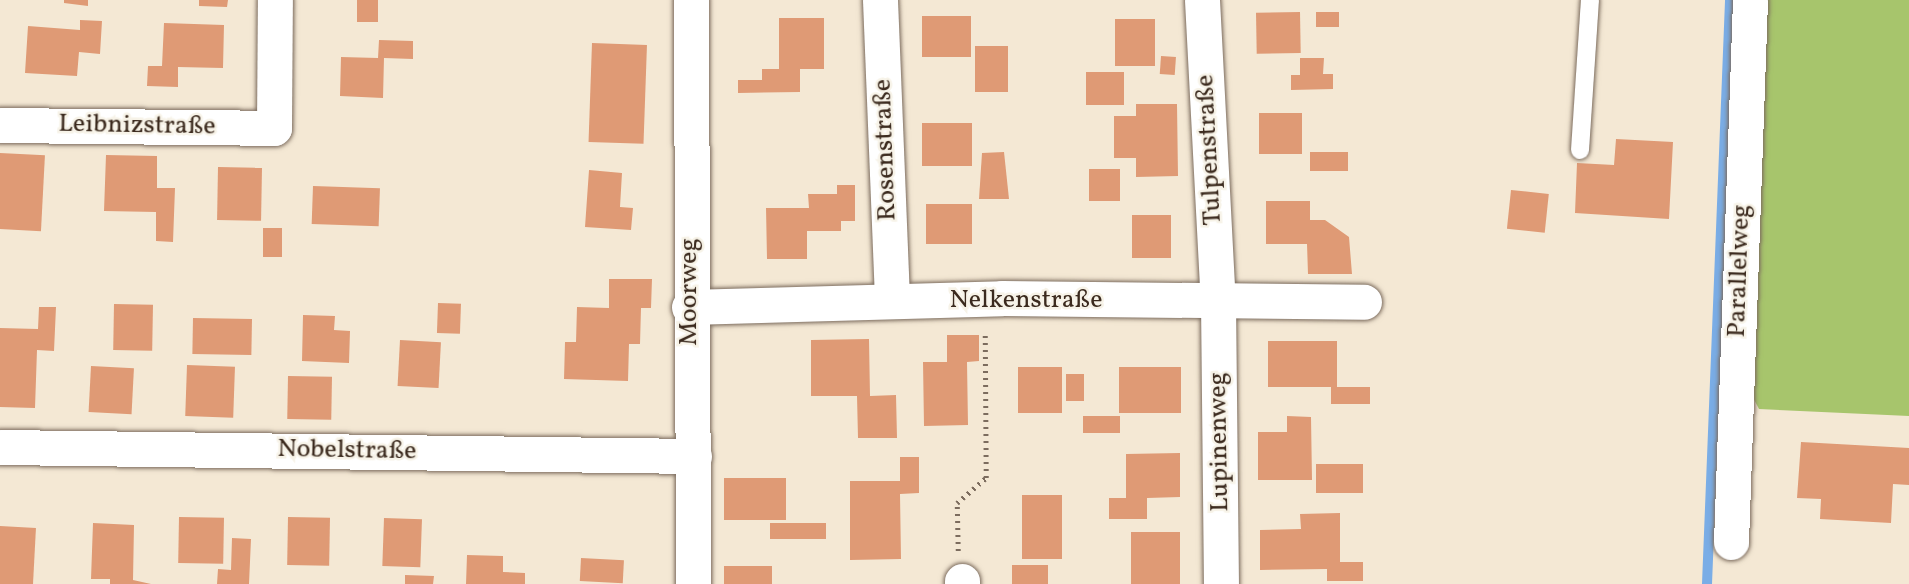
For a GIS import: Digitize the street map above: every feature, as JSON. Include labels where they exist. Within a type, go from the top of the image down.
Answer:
[{"type":"street","name":"Leibnizstraße","points":[[0,125],[274,128],[275,0]]},
{"type":"street","name":"Moorweg","points":[[691,0],[689,307],[694,456],[693,584]]},
{"type":"street","name":"Rosenstraße","points":[[880,0],[892,301]]},
{"type":"street","name":"Tulpenstraße","points":[[1202,0],[1218,301]]},
{"type":"street","name":"Parallelweg","points":[[1731,542],[1750,0]]},
{"type":"street","name":"Nelkenstraße","points":[[689,307],[892,301],[1364,302]]},
{"type":"street","name":"Lupinenweg","points":[[1218,301],[1221,584]]},
{"type":"street","name":"Nobelstraße","points":[[0,447],[694,456]]},
{"type":"lane","points":[[1580,150],[1590,0]]},
{"type":"path","points":[[962,583],[957,503],[986,478],[985,302]]},
{"type":"green space","points":[[1758,0],[1909,0],[1909,416],[1759,409],[1750,392]]},
{"type":"building","points":[[64,0],[88,0],[88,6],[64,3]]},
{"type":"building","points":[[199,0],[228,0],[227,7],[199,6]]},
{"type":"building","points":[[357,0],[378,0],[378,22],[357,22]]},
{"type":"building","points":[[1300,12],[1301,53],[1257,54],[1256,13]]},
{"type":"building","points":[[1316,12],[1339,12],[1339,27],[1316,27]]},
{"type":"building","points":[[922,16],[971,16],[971,57],[922,57]]},
{"type":"building","points":[[779,18],[824,18],[824,69],[800,69],[800,92],[738,93],[738,80],[762,80],[762,69],[779,69]]},
{"type":"building","points":[[1115,19],[1155,19],[1155,66],[1115,66]]},
{"type":"building","points":[[80,20],[102,21],[100,54],[79,52],[77,76],[25,73],[28,26],[80,30]]},
{"type":"building","points":[[164,23],[224,25],[223,68],[178,67],[178,87],[147,86],[148,66],[162,66]]},
{"type":"building","points":[[379,40],[413,41],[413,59],[384,58],[383,98],[340,96],[341,57],[378,58]]},
{"type":"building","points":[[592,43],[647,45],[644,144],[589,142]]},
{"type":"building","points":[[975,46],[1008,46],[1008,92],[975,92]]},
{"type":"building","points":[[1161,56],[1176,57],[1175,75],[1160,74]]},
{"type":"building","points":[[1300,58],[1324,58],[1323,74],[1333,74],[1333,89],[1291,90],[1291,75],[1300,75]]},
{"type":"building","points":[[1086,72],[1124,72],[1124,105],[1086,105]]},
{"type":"building","points":[[1136,104],[1177,104],[1178,176],[1136,177],[1136,158],[1114,158],[1114,116],[1136,116]]},
{"type":"building","points":[[1259,113],[1302,113],[1302,154],[1259,154]]},
{"type":"building","points":[[922,123],[972,123],[972,166],[922,166]]},
{"type":"building","points":[[1616,139],[1673,142],[1669,219],[1575,213],[1577,163],[1614,165]]},
{"type":"building","points":[[1004,152],[1009,199],[979,199],[982,153]]},
{"type":"building","points":[[1310,152],[1348,152],[1348,171],[1310,171]]},
{"type":"building","points":[[0,153],[45,155],[41,231],[0,229]]},
{"type":"building","points":[[106,155],[157,156],[157,188],[175,188],[173,242],[156,241],[156,212],[104,211]]},
{"type":"building","points":[[218,167],[262,168],[261,221],[217,220]]},
{"type":"building","points":[[1089,169],[1120,169],[1120,201],[1089,201]]},
{"type":"building","points":[[589,170],[622,173],[620,207],[633,208],[631,230],[585,227]]},
{"type":"building","points":[[837,185],[855,185],[855,221],[841,221],[841,231],[807,231],[807,259],[767,259],[766,208],[809,208],[808,194],[837,194]]},
{"type":"building","points":[[313,186],[380,188],[379,226],[312,224]]},
{"type":"building","points":[[1511,190],[1549,194],[1545,233],[1507,229]]},
{"type":"building","points":[[1266,201],[1310,201],[1310,220],[1325,220],[1349,237],[1352,274],[1308,274],[1307,244],[1266,244]]},
{"type":"building","points":[[926,204],[972,204],[972,244],[926,244]]},
{"type":"building","points":[[1132,215],[1171,215],[1171,258],[1132,258]]},
{"type":"building","points":[[263,228],[282,228],[282,257],[263,257]]},
{"type":"building","points":[[609,279],[652,279],[651,308],[641,308],[640,344],[629,344],[628,381],[564,379],[565,342],[576,342],[577,307],[609,308]]},
{"type":"building","points":[[438,303],[461,304],[460,334],[437,333]]},
{"type":"building","points":[[114,304],[153,305],[152,351],[113,350]]},
{"type":"building","points":[[39,307],[56,307],[54,351],[37,350],[35,408],[0,407],[0,328],[38,329]]},
{"type":"building","points":[[303,315],[335,316],[334,330],[350,331],[349,363],[302,361]]},
{"type":"building","points":[[193,318],[252,319],[251,355],[192,354]]},
{"type":"building","points":[[947,335],[979,335],[979,361],[967,362],[968,425],[924,426],[923,362],[947,362]]},
{"type":"building","points":[[869,339],[870,396],[896,395],[897,438],[858,438],[857,396],[811,396],[811,340]]},
{"type":"building","points":[[400,340],[441,342],[439,388],[398,386]]},
{"type":"building","points":[[1268,341],[1337,341],[1337,387],[1268,387]]},
{"type":"building","points":[[187,365],[235,367],[233,418],[185,416]]},
{"type":"building","points":[[91,366],[134,368],[132,414],[89,412]]},
{"type":"building","points":[[1018,367],[1062,367],[1062,413],[1018,413]]},
{"type":"building","points":[[1119,367],[1181,367],[1181,413],[1119,413]]},
{"type":"building","points":[[1066,374],[1084,374],[1084,401],[1066,401]]},
{"type":"building","points":[[288,376],[332,377],[331,420],[287,419]]},
{"type":"building","points":[[1331,387],[1370,387],[1370,404],[1331,404]]},
{"type":"building","points":[[1083,416],[1120,416],[1120,433],[1083,433]]},
{"type":"building","points":[[1287,416],[1311,417],[1312,480],[1258,480],[1258,432],[1287,432]]},
{"type":"building","points":[[1801,442],[1909,448],[1909,485],[1893,484],[1891,523],[1820,519],[1821,499],[1797,498]]},
{"type":"building","points":[[1180,453],[1180,497],[1147,498],[1147,519],[1109,519],[1109,498],[1126,498],[1126,454]]},
{"type":"building","points":[[900,457],[919,457],[919,493],[900,494],[901,559],[850,560],[850,481],[900,481]]},
{"type":"building","points":[[1316,464],[1363,464],[1363,493],[1316,493]]},
{"type":"building","points":[[724,478],[786,478],[786,520],[724,520]]},
{"type":"building","points":[[1022,495],[1062,495],[1062,559],[1022,559]]},
{"type":"building","points":[[1340,513],[1340,562],[1363,562],[1363,581],[1327,581],[1327,569],[1260,570],[1260,530],[1301,529],[1300,514]]},
{"type":"building","points":[[179,517],[224,518],[223,564],[178,563]]},
{"type":"building","points":[[288,517],[330,518],[329,566],[287,565]]},
{"type":"building","points":[[384,518],[422,519],[420,567],[382,566]]},
{"type":"building","points":[[93,523],[134,525],[133,580],[151,584],[110,584],[110,579],[91,579]]},
{"type":"building","points":[[770,523],[826,523],[826,539],[770,539]]},
{"type":"building","points":[[0,526],[36,528],[33,584],[0,584]]},
{"type":"building","points":[[1131,532],[1180,532],[1180,584],[1131,584]]},
{"type":"building","points":[[232,538],[251,539],[249,584],[217,584],[218,569],[231,570]]},
{"type":"building","points":[[467,555],[503,556],[503,572],[525,573],[525,584],[466,584]]},
{"type":"building","points":[[581,558],[624,560],[623,583],[580,581]]},
{"type":"building","points":[[1012,565],[1048,565],[1048,584],[1012,584]]},
{"type":"building","points":[[724,566],[772,566],[772,584],[724,584]]},
{"type":"building","points":[[405,575],[434,576],[433,584],[405,584]]},
{"type":"waterway","points":[[1707,584],[1730,0]]}]
